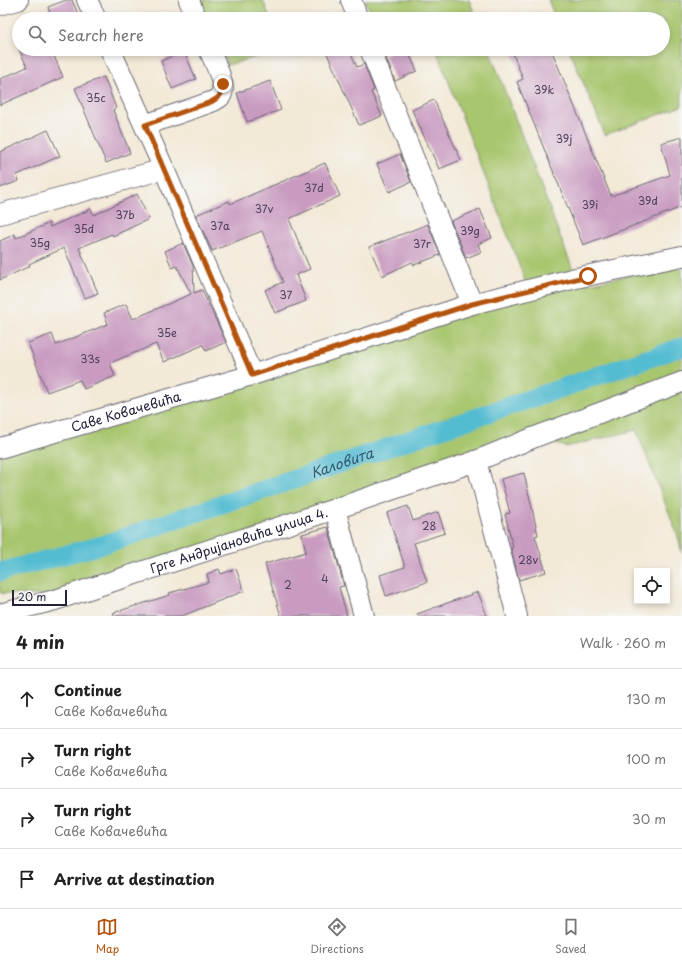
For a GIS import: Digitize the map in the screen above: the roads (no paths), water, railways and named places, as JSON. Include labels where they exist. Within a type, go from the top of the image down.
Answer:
[{"type":"street","points":[[0,6],[18,0]]},
{"type":"street","points":[[87,0],[93,12]]},
{"type":"street","points":[[189,0],[193,12]]},
{"type":"street","points":[[351,0],[355,12]]},
{"type":"street","points":[[113,56],[145,125],[252,375]]},
{"type":"street","points":[[145,125],[211,102],[219,97],[222,93],[223,84],[212,56]]},
{"type":"street","points":[[373,56],[472,304]]},
{"type":"street","points":[[0,214],[164,169]]},
{"type":"street","name":"Саве Ковачевића","points":[[0,448],[252,375],[472,304],[576,278],[682,256]]},
{"type":"street","name":"Грге Андријановића улица 4.","points":[[0,614],[55,600],[335,509],[476,461],[535,437],[682,382]]},
{"type":"street","points":[[476,461],[516,616]]},
{"type":"street","points":[[335,509],[364,616]]},
{"type":"waterway","name":"Каловита","points":[[0,572],[102,545],[682,347]]}]
